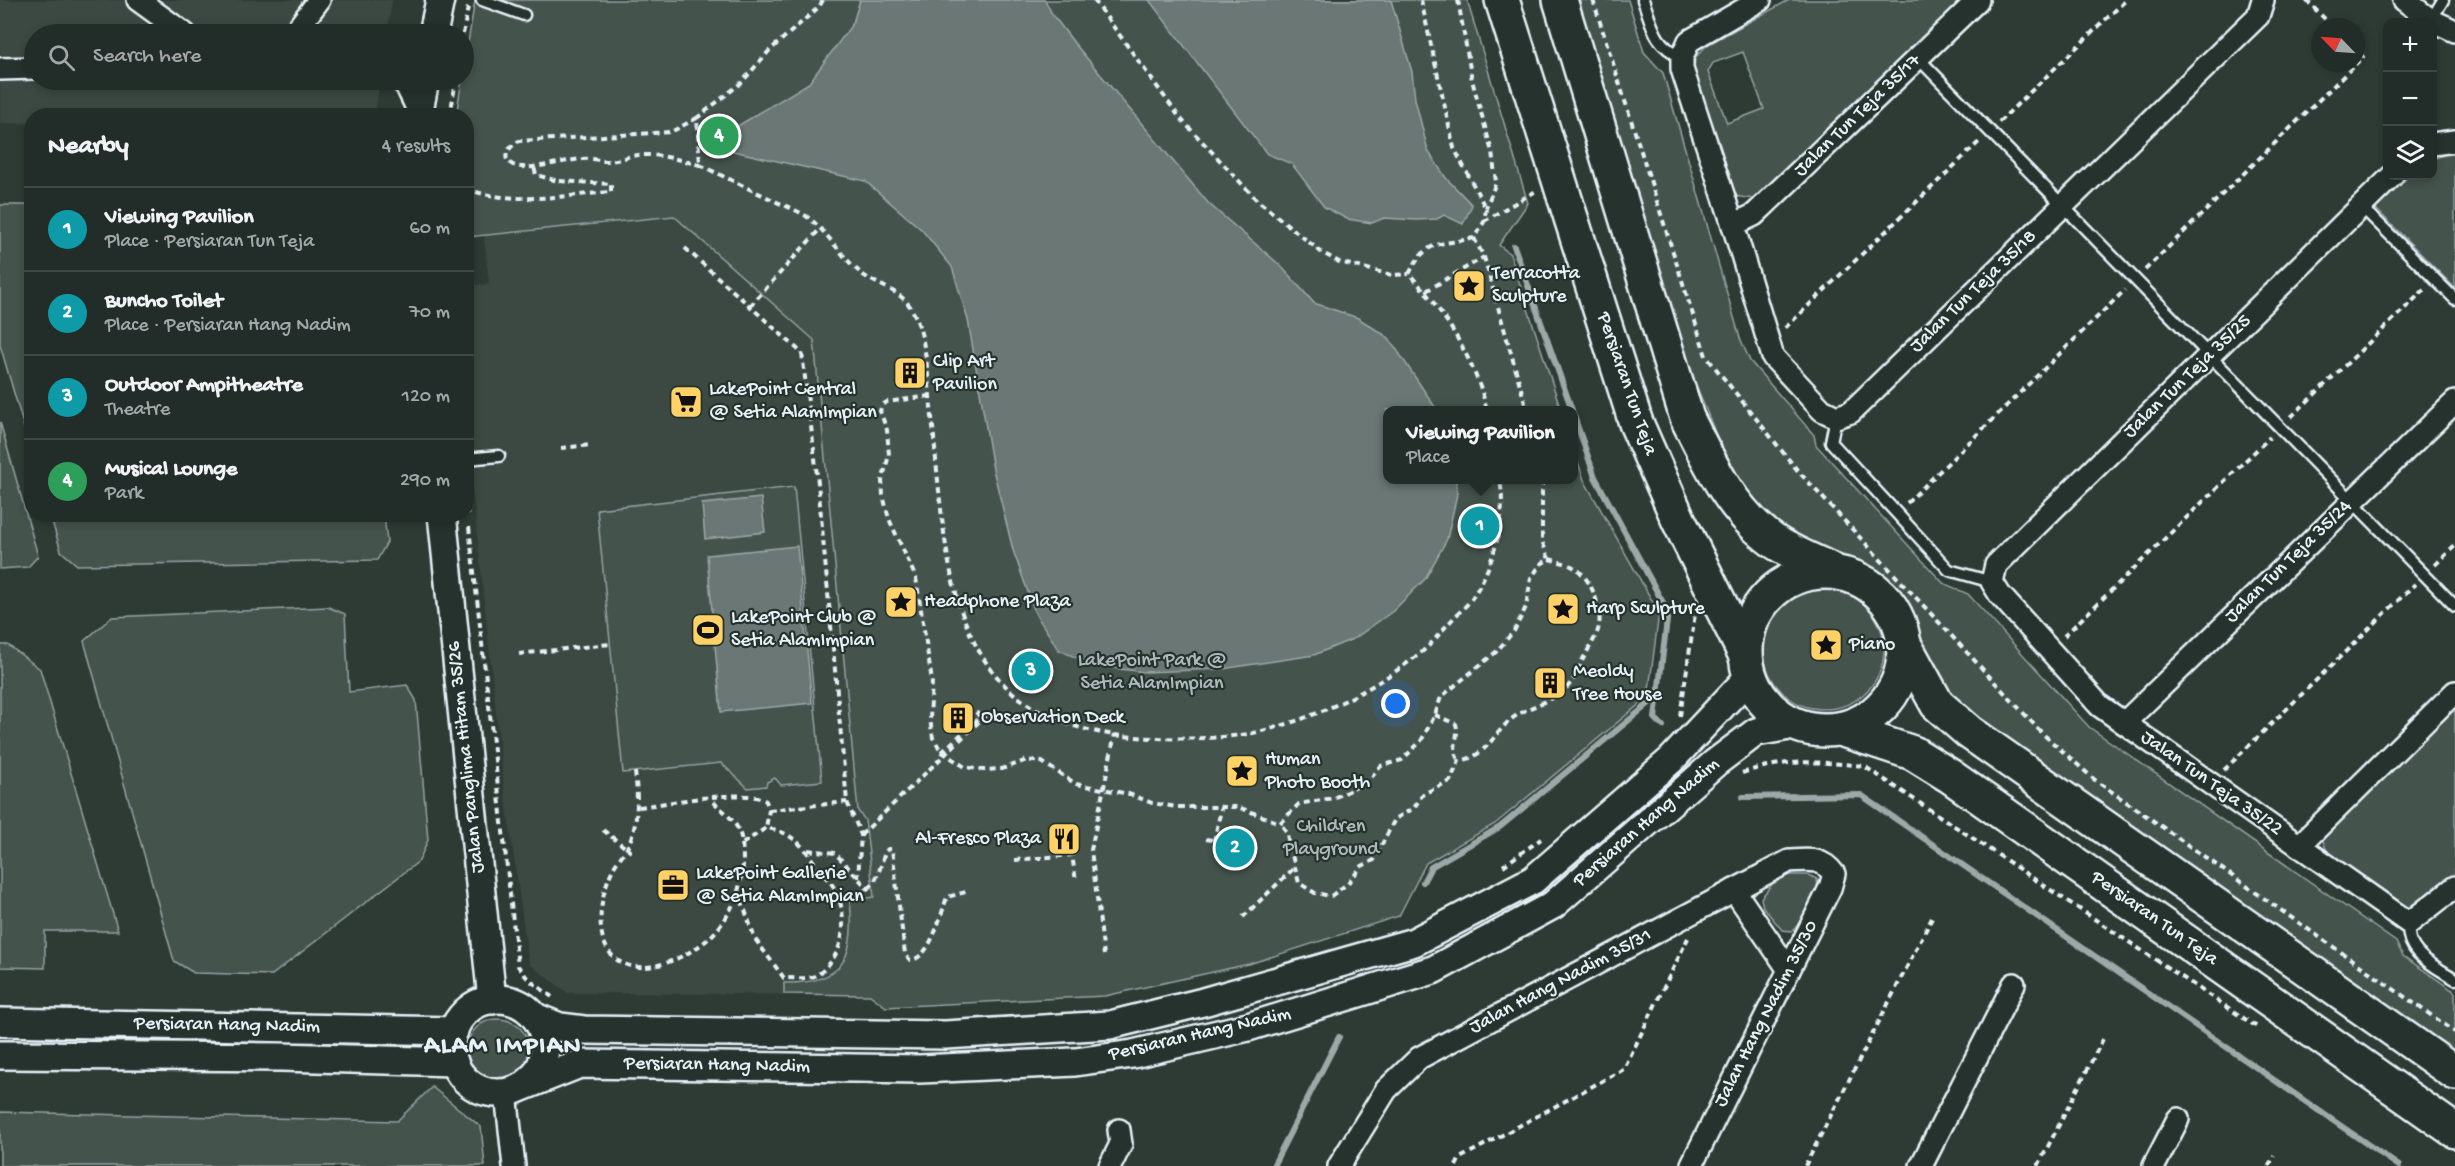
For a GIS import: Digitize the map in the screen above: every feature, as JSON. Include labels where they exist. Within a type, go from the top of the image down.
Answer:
[{"type":"main road","name":"Persiaran Tun Teja","points":[[1502,0],[1636,423],[1747,665]]},
{"type":"main road","points":[[1560,0],[1687,418],[1711,466],[1735,505],[1768,537],[1833,571],[1859,578],[1882,594],[1897,617],[1904,644],[1936,704],[1969,732],[2455,1073]]},
{"type":"main road","points":[[1833,571],[1810,572],[1789,579],[1770,593],[1756,611],[1747,632],[1747,665],[1767,706],[1795,725],[1817,730],[1840,729],[1862,721],[1881,708],[1895,689],[1903,667],[1904,644]]},
{"type":"main road","name":"Persiaran Tun Teja","points":[[1840,729],[1913,753],[1950,776],[2455,1131]]},
{"type":"street","points":[[138,0],[171,24]]},
{"type":"street","points":[[301,24],[319,0]]},
{"type":"street","points":[[1760,0],[1689,41],[1682,57],[1682,69],[1773,357],[1822,410],[1836,417]]},
{"type":"street","name":"Jalan Tun Teja 35/17","points":[[1733,225],[1754,215],[1977,0]]},
{"type":"street","name":"Jalan Tun Teja 35/18","points":[[1836,417],[1851,412],[2258,16],[2263,0]]},
{"type":"street","points":[[2404,0],[2428,18]]},
{"type":"street","points":[[2437,23],[2455,31]]},
{"type":"street","points":[[0,69],[24,68]]},
{"type":"street","points":[[408,90],[416,108]]},
{"type":"street","points":[[420,108],[423,90]]},
{"type":"street","name":"Jalan Tun Teja 35/25","points":[[1992,582],[1996,565],[2388,180]]},
{"type":"street","name":"Jalan Tun Teja 35/24","points":[[2124,723],[2455,402]]},
{"type":"street","name":"Jalan Panglima Hitam 35/26","points":[[443,522],[492,1000]]},
{"type":"street","name":"Jalan Tun Teja 35/22","points":[[1992,582],[2000,595],[2100,706],[2409,923]]},
{"type":"street","name":"Persiaran Hang Nadim","points":[[535,1017],[560,1027],[584,1030],[945,1035],[1110,1025],[1203,1002],[1414,942],[1533,880],[1671,760],[1747,665]]},
{"type":"street","points":[[2299,846],[2455,692]]},
{"type":"street","name":"Persiaran Hang Nadim","points":[[514,1090],[580,1064],[920,1069],[1075,1062],[1133,1054],[1259,1024],[1433,970],[1553,904],[1715,764],[1756,732],[1795,725]]},
{"type":"street","name":"Jalan Hang Nadim 35/31","points":[[1339,1166],[1386,1090],[1419,1058],[1789,861],[1817,860],[1827,864]]},
{"type":"street","name":"Jalan Hang Nadim 35/30","points":[[1691,1165],[1830,888],[1834,874],[1827,864]]},
{"type":"street","points":[[2409,923],[2455,887]]},
{"type":"street","points":[[1734,890],[1789,970]]},
{"type":"street","points":[[1921,1166],[2014,984]]},
{"type":"street","points":[[492,1000],[515,1003],[535,1017],[544,1037],[543,1060],[538,1071],[514,1090],[493,1093],[469,1083],[454,1062],[451,1046],[454,1031],[469,1010],[492,1000]]},
{"type":"street","name":"Persiaran Hang Nadim","points":[[0,1022],[454,1031]]},
{"type":"street","name":"Persiaran Hang Nadim","points":[[0,1056],[281,1057],[454,1062]]},
{"type":"street","points":[[514,1090],[514,1166]]},
{"type":"street","points":[[2154,1166],[2178,1119]]},
{"type":"street","points":[[1110,1166],[1121,1144],[1119,1130]]},
{"type":"lane","points":[[482,0],[524,15]]},
{"type":"lane","points":[[1643,0],[1658,41],[1667,50],[1682,57]]},
{"type":"lane","points":[[2432,18],[2443,0]]},
{"type":"lane","points":[[1918,58],[2455,606]]},
{"type":"lane","points":[[2361,206],[2455,299]]},
{"type":"lane","points":[[1836,417],[1831,442],[1949,570],[1992,582]]},
{"type":"lane","points":[[474,458],[499,456]]},
{"type":"lane","points":[[2409,923],[2409,942],[2418,954],[2455,979]]},
{"type":"path","points":[[465,24],[469,0]]},
{"type":"path","points":[[823,0],[819,7],[769,51],[741,83],[697,118],[671,132],[528,140],[510,146],[507,153],[508,160],[513,165],[534,167],[564,160],[592,159],[604,162],[641,155],[661,156],[700,165],[805,216],[864,276],[890,289],[908,303],[919,323],[930,396],[945,540],[963,618],[975,648],[998,679],[1021,702],[1057,720],[1089,730],[1136,738],[1172,738],[1253,733],[1347,699],[1386,677],[1426,649],[1472,599],[1486,572],[1498,533],[1503,497],[1501,484]]},
{"type":"path","points":[[1094,0],[1180,118],[1257,200],[1322,252],[1339,262],[1392,275],[1409,274],[1426,291],[1467,357],[1485,406]]},
{"type":"path","points":[[1421,0],[1454,148],[1486,208]]},
{"type":"path","points":[[1458,0],[1472,80],[1492,152],[1496,182],[1486,208],[1484,222],[1474,238]]},
{"type":"path","points":[[1769,344],[2126,0]]},
{"type":"path","points":[[2306,0],[2324,18]]},
{"type":"path","points":[[451,108],[454,90]]},
{"type":"path","points":[[697,118],[700,165]]},
{"type":"path","points":[[474,192],[488,196],[521,199],[611,192],[611,184],[547,179],[536,175],[534,167]]},
{"type":"path","points":[[1533,180],[1540,202]]},
{"type":"path","points":[[1484,222],[1536,191]]},
{"type":"path","points":[[750,306],[820,229]]},
{"type":"path","points":[[1409,274],[1419,255],[1441,242],[1474,238]]},
{"type":"path","points":[[1474,238],[1484,257],[1526,406]]},
{"type":"path","points":[[685,248],[802,353],[818,483],[847,802],[861,835],[858,878]]},
{"type":"path","points":[[1426,291],[1484,257]]},
{"type":"path","points":[[2061,638],[2435,279]]},
{"type":"path","points":[[930,396],[887,402],[882,405],[880,411],[887,430],[889,455],[882,481],[889,519],[916,578],[932,681],[930,719],[933,738],[942,752],[965,767],[983,770],[1002,768],[1027,760],[1042,762],[1076,784],[1176,807],[1222,805],[1238,807],[1280,823],[1286,831],[1293,869],[1299,883],[1315,893],[1331,896],[1347,884],[1362,866],[1374,860],[1395,819],[1414,808],[1423,794],[1450,781],[1459,761]]},
{"type":"path","points":[[561,448],[591,445]]},
{"type":"path","points":[[1542,484],[1542,541],[1549,559]]},
{"type":"path","points":[[468,522],[518,966],[528,979],[554,998]]},
{"type":"path","points":[[2220,774],[2455,546]]},
{"type":"path","points":[[1280,823],[1304,801],[1333,798],[1370,779],[1381,766],[1402,760],[1421,741],[1435,715],[1441,697],[1496,652],[1514,631],[1526,607],[1531,578],[1541,564],[1549,559],[1566,563],[1579,571],[1591,587],[1600,613],[1599,627],[1568,686],[1507,722],[1492,744],[1467,760],[1459,761]]},
{"type":"path","points":[[1679,724],[1696,608]]},
{"type":"path","points":[[519,654],[610,644]]},
{"type":"path","points":[[942,752],[980,717],[976,712]]},
{"type":"path","points":[[861,835],[986,715]]},
{"type":"path","points":[[1435,715],[1456,724],[1459,735],[1455,755],[1459,761]]},
{"type":"path","points":[[963,725],[969,731]]},
{"type":"path","points":[[1104,955],[1091,850],[1115,734]]},
{"type":"path","points":[[1806,760],[1864,766],[2260,1029]]},
{"type":"path","points":[[635,772],[639,807],[627,848],[608,880],[602,910],[604,942],[614,957],[632,966],[664,964],[679,959],[705,942],[726,918],[738,890],[743,860],[742,844],[738,829],[710,799]]},
{"type":"path","points":[[639,807],[759,796],[766,801],[769,810],[766,828],[742,844]]},
{"type":"path","points":[[769,810],[847,802]]},
{"type":"path","points":[[1214,841],[1222,805]]},
{"type":"path","points":[[738,890],[755,939],[784,978],[813,977],[829,965],[839,951],[844,925],[839,900],[833,885],[823,876],[807,850],[793,837],[766,828]]},
{"type":"path","points":[[603,830],[631,852]]},
{"type":"path","points":[[1498,870],[1517,859],[1544,836]]},
{"type":"path","points":[[1206,839],[1224,842]]},
{"type":"path","points":[[839,900],[869,890],[877,879],[885,852],[892,849],[905,954],[910,960],[921,957],[927,950],[947,897],[966,892]]},
{"type":"path","points":[[807,850],[835,853],[869,890]]},
{"type":"path","points":[[1015,860],[1072,855],[1076,880]]},
{"type":"path","points":[[1243,917],[1293,869]]},
{"type":"path","points":[[1805,1166],[1933,916]]},
{"type":"path","points":[[1456,1166],[1460,1158],[1624,1069],[1690,934]]},
{"type":"path","points":[[2038,1166],[2104,1036]]},
{"type":"path","points":[[2269,1166],[2274,1156]]},
{"type":"shaded area","points":[[0,0],[392,0],[388,24],[24,24],[24,90],[379,90],[376,108],[24,108],[24,123],[0,124]]},
{"type":"shaded area","points":[[860,0],[1045,0],[1052,14],[1075,44],[1209,204],[1281,266],[1314,303],[1358,318],[1389,338],[1434,406],[1383,406],[1383,484],[1456,484],[1457,494],[1447,539],[1425,579],[1393,611],[1355,638],[1314,655],[1222,669],[1145,672],[1095,666],[1059,650],[1036,615],[1013,550],[993,469],[968,320],[952,267],[922,230],[865,181],[733,151],[731,130],[809,83],[853,23]]},
{"type":"shaded area","points":[[1149,0],[1391,0],[1412,72],[1415,99],[1428,151],[1446,178],[1472,205],[1463,224],[1444,215],[1437,219],[1384,218],[1372,223],[1347,219],[1324,207],[1292,164],[1267,154]]},
{"type":"shaded area","points":[[674,216],[814,340],[858,811],[865,820],[874,897],[865,898],[870,995],[568,993],[529,964],[504,787],[474,506],[474,285],[489,284],[484,235]]},
{"type":"shaded area","points":[[761,498],[765,532],[705,539],[702,504]]},
{"type":"shaded area","points":[[797,546],[812,703],[721,712],[707,555]]},
{"type":"green space","name":"LakePoint Park @ Setia AlamImpian","points":[[475,0],[1467,0],[1528,203],[1499,245],[1510,254],[1560,406],[1383,406],[1383,484],[1578,484],[1578,462],[1584,480],[1659,613],[1648,697],[1495,824],[1426,863],[1399,916],[1249,964],[1105,996],[886,1007],[870,995],[784,994],[784,983],[820,978],[833,972],[842,963],[848,952],[851,938],[850,901],[874,897],[865,820],[858,811],[814,340],[674,216],[474,236],[474,108],[457,108],[460,90],[474,90],[474,24],[471,24]]},
{"type":"green space","points":[[1578,0],[1628,0],[1644,52],[1663,73],[1740,338],[1750,361],[1814,435],[1816,445],[1943,583],[1968,594],[2089,727],[2396,942],[2403,956],[2455,992],[2455,1061],[1960,708],[1927,669],[1906,604],[1897,587],[1878,572],[1819,549],[1785,530],[1734,480],[1689,367]]},
{"type":"green space","points":[[1789,0],[1963,0],[1764,194],[1753,199],[1735,196],[1727,182],[1694,70],[1695,58],[1707,45]],"holes":[[[1743,52],[1764,109],[1727,123],[1708,72],[1713,63]]]},
{"type":"green space","points":[[2455,152],[2455,288],[2375,208],[2405,180],[2437,180],[2437,157]]},
{"type":"green space","points":[[0,205],[24,205],[24,427],[0,345]]},
{"type":"green space","points":[[0,422],[24,507],[24,522],[28,522],[38,556],[28,567],[0,569]]},
{"type":"green space","name":"LakePoint Club @ Setia AlamImpian","points":[[794,487],[822,781],[781,785],[775,778],[767,782],[766,786],[748,788],[721,763],[623,773],[597,509]]},
{"type":"green space","points":[[52,522],[385,522],[387,542],[377,560],[77,565],[61,551]]},
{"type":"green space","points":[[1824,589],[1847,593],[1867,606],[1880,626],[1884,649],[1880,672],[1867,692],[1847,705],[1824,709],[1801,705],[1781,692],[1768,672],[1764,649],[1768,626],[1781,606],[1801,593]]},
{"type":"green space","points":[[328,607],[345,614],[349,692],[407,685],[416,700],[428,840],[419,861],[272,975],[194,973],[174,961],[84,641],[112,617]]},
{"type":"green space","points":[[0,645],[8,645],[40,669],[118,931],[45,931],[45,968],[0,967]]},
{"type":"green space","points":[[2455,706],[2455,875],[2417,906],[2407,908],[2328,854],[2323,841],[2328,827]]},
{"type":"green space","points":[[1788,875],[1808,875],[1817,879],[1816,892],[1810,907],[1792,931],[1782,930],[1763,907],[1761,898],[1774,882]]},
{"type":"green space","points":[[498,1019],[520,1028],[529,1050],[520,1072],[498,1081],[476,1072],[467,1050],[476,1028]]},
{"type":"green space","points":[[432,1087],[481,1127],[485,1166],[0,1166],[0,1112],[397,1121]]},
{"type":"waterway","points":[[1514,246],[1571,406]]},
{"type":"waterway","points":[[1578,428],[1595,477],[1668,612],[1655,718],[1663,726]]},
{"type":"waterway","points":[[1423,882],[1431,867],[1500,827],[1658,696]]},
{"type":"waterway","points":[[1743,797],[1861,795],[2399,1166]]},
{"type":"waterway","points":[[1273,1166],[1339,1037]]},
{"type":"place","name":"Musical Lounge","points":[[719,136]]},
{"type":"place","name":"Terracotta Sculpture","points":[[1469,286]]},
{"type":"place","name":"Clip Art Pavilion","points":[[910,373]]},
{"type":"place","name":"LakePoint Central @ Setia AlamImpian","points":[[686,402]]},
{"type":"place","name":"Viewing Pavilion","points":[[1480,526]]},
{"type":"place","name":"Headphone Plaza","points":[[901,602]]},
{"type":"place","name":"Harp Sculpture","points":[[1563,609]]},
{"type":"place","name":"LakePoint Club @ Setia AlamImpian","points":[[708,630]]},
{"type":"place","name":"Piano","points":[[1826,645]]},
{"type":"place","name":"Outdoor Ampitheatre","points":[[1031,671]]},
{"type":"place","name":"Meoldy Tree House","points":[[1550,683]]},
{"type":"place","name":"Observation Deck","points":[[958,718]]},
{"type":"place","name":"Human Photo Booth","points":[[1242,771]]},
{"type":"place","name":"Al-Fresco Plaza","points":[[1064,839]]},
{"type":"place","name":"Buncho Toilet","points":[[1235,848]]},
{"type":"place","name":"LakePoint Gallerie @ Setia AlamImpian","points":[[673,885]]},
{"type":"district","name":"ALAM IMPIAN","points":[[503,1047]]},
{"type":"park label","name":"Children Playground","points":[[1331,838]]}]
